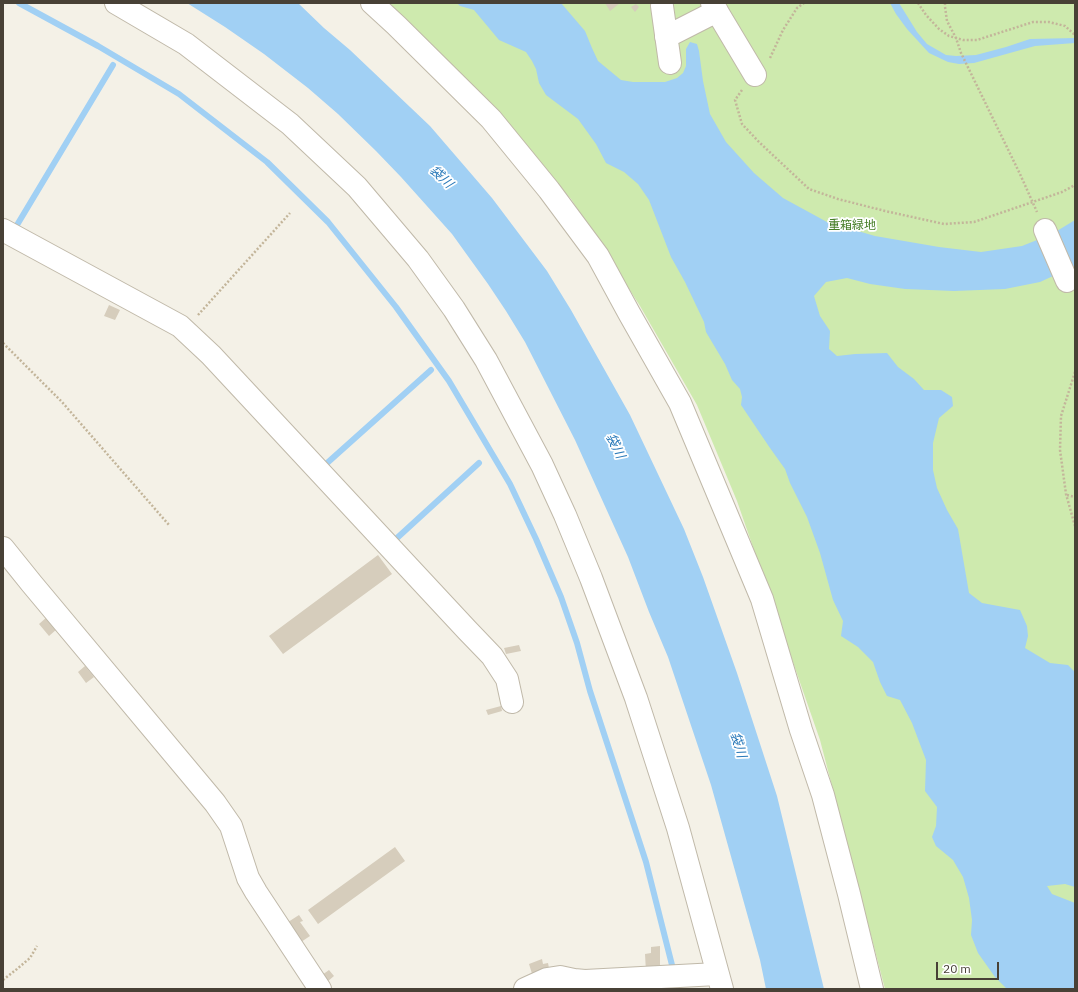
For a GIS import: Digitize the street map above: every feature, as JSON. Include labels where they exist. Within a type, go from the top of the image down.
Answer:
[{"type":"street","points":[[116,3],[186,44],[290,124],[357,186],[418,259],[454,309],[486,360],[542,465],[591,578],[636,698],[678,828],[720,981],[585,981],[560,977],[547,979],[525,989]]},
{"type":"street","points":[[372,3],[491,119],[548,190],[598,256],[629,314],[680,402],[762,599],[801,730],[823,795],[872,989]]},
{"type":"street","points":[[662,6],[670,63]]},
{"type":"street","points":[[666,37],[714,7],[756,75]]},
{"type":"street","points":[[3,230],[180,326],[206,350],[377,532],[466,630],[492,656],[507,679],[512,702]]},
{"type":"street","points":[[1045,230],[1067,281]]},
{"type":"street","points":[[3,548],[215,803],[231,826],[248,878],[320,989]]},
{"type":"path","points":[[804,3],[798,8],[783,30],[768,62],[745,86],[735,100],[742,124],[809,189],[838,199],[944,224],[974,222],[1062,192],[1075,185]]},
{"type":"path","points":[[918,3],[926,15],[939,29],[949,36],[963,40],[977,40],[1033,22],[1049,22],[1065,26],[1075,36]]},
{"type":"path","points":[[945,3],[944,7],[947,21],[956,38],[967,67],[1033,202],[1045,230]]},
{"type":"path","points":[[197,316],[290,213]]},
{"type":"path","points":[[3,343],[62,402],[169,524]]},
{"type":"path","points":[[1075,372],[1061,416],[1060,450],[1066,494],[1075,526]]},
{"type":"path","points":[[1066,494],[1075,498]]},
{"type":"path","points":[[3,980],[30,958],[37,946]]},
{"type":"green space","name":"重箱緑地","points":[[385,3],[1075,3],[1075,989],[885,989],[820,740],[737,501],[697,405],[640,306],[571,199],[434,47]]},
{"type":"water","name":"袋川","points":[[187,3],[298,3],[430,126],[492,198],[547,271],[571,310],[630,415],[684,529],[703,577],[737,673],[777,796],[824,989],[766,989],[760,960],[711,785],[668,657],[628,557],[575,440],[525,342],[506,311],[452,234],[401,177],[338,114],[308,88],[264,54]]},
{"type":"water","points":[[457,3],[561,3],[585,31],[598,61],[621,80],[633,82],[665,82],[677,78],[683,73],[686,66],[686,49],[690,42],[697,44],[710,114],[726,142],[754,173],[783,198],[827,222],[875,236],[939,247],[981,252],[1022,246],[1052,234],[1075,220],[1075,266],[1040,282],[1005,289],[954,291],[905,289],[870,284],[847,278],[826,282],[814,296],[820,316],[830,331],[829,349],[837,356],[887,353],[898,367],[914,379],[924,390],[941,390],[952,397],[953,406],[939,418],[933,443],[933,470],[937,488],[958,529],[969,593],[982,603],[1020,610],[1027,626],[1028,636],[1025,648],[1050,663],[1068,665],[1075,672],[1075,887],[1065,884],[1047,886],[1052,894],[1075,903],[1075,989],[1007,989],[995,977],[978,953],[971,935],[972,920],[969,898],[963,877],[953,860],[936,846],[932,837],[936,826],[937,807],[925,791],[926,760],[912,723],[900,700],[887,696],[873,662],[858,647],[841,636],[843,621],[833,600],[820,553],[807,517],[790,483],[785,469],[741,405],[742,397],[740,389],[732,380],[725,364],[706,332],[704,322],[671,257],[649,200],[638,184],[624,172],[606,163],[596,144],[578,119],[546,95],[539,83],[536,69],[526,52],[499,40],[474,10],[460,6]]},
{"type":"water","points":[[890,3],[899,3],[917,32],[927,44],[946,55],[976,55],[1030,39],[1075,38],[1075,43],[1035,46],[974,63],[959,64],[948,62],[929,53],[907,29]]},
{"type":"building","points":[[605,3],[620,3],[610,11]]},
{"type":"building","points":[[636,4],[639,7],[635,12],[631,7]]},
{"type":"building","points":[[109,305],[120,310],[115,320],[104,316]]},
{"type":"building","points":[[378,555],[392,574],[283,654],[269,636]]},
{"type":"building","points":[[47,617],[57,629],[49,636],[39,624]]},
{"type":"building","points":[[519,645],[521,651],[506,654],[504,648]]},
{"type":"building","points":[[85,666],[94,677],[86,683],[78,672]]},
{"type":"building","points":[[501,706],[502,711],[488,715],[486,710]]},
{"type":"building","points":[[395,847],[405,861],[318,924],[308,910]]},
{"type":"building","points":[[299,915],[303,921],[300,922],[310,936],[298,944],[285,924]]},
{"type":"building","points":[[660,946],[660,971],[646,972],[645,954],[651,953],[651,947]]},
{"type":"building","points":[[542,959],[543,964],[548,963],[549,968],[533,977],[529,964]]},
{"type":"building","points":[[329,970],[334,976],[327,982],[322,975]]},
{"type":"waterway","points":[[19,3],[98,46],[179,94],[267,162],[328,222],[396,307],[449,381],[510,484],[561,597],[646,862],[673,969]]},
{"type":"waterway","points":[[17,225],[113,65]]},
{"type":"waterway","points":[[326,464],[431,370]]},
{"type":"waterway","points":[[397,538],[479,463]]}]
